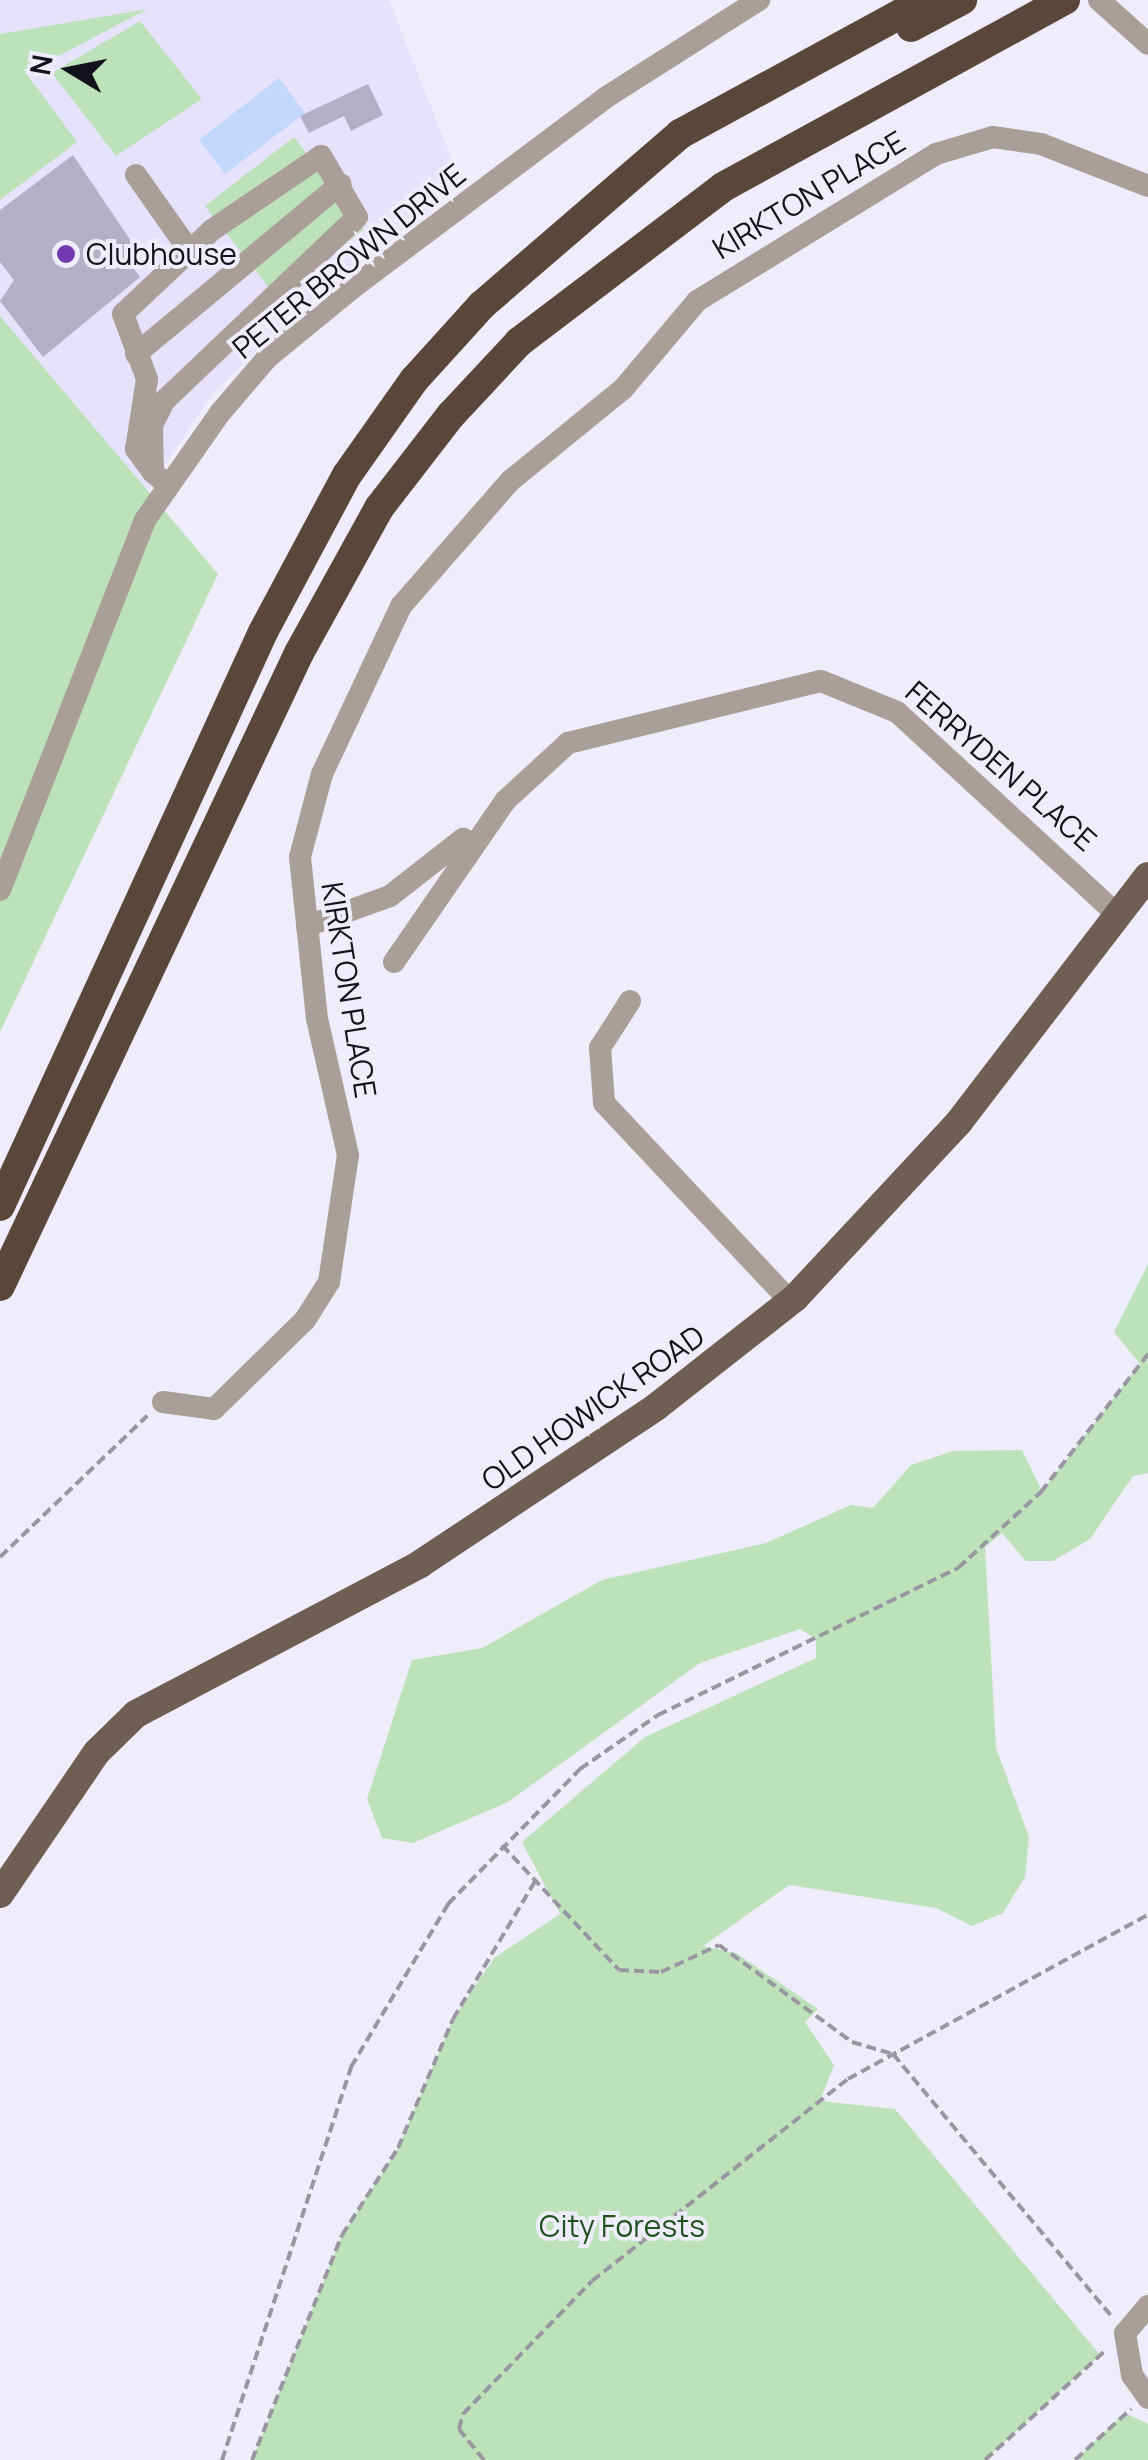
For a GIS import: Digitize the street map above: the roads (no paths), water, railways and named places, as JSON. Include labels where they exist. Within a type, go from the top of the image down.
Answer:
[{"type":"highway","points":[[0,1206],[263,632],[347,474],[414,380],[576,222],[680,134],[926,0]]},
{"type":"highway","points":[[576,222],[680,147],[962,0]]},
{"type":"highway","points":[[0,1286],[299,653],[380,508],[451,415],[519,342],[723,187],[1064,0]]},
{"type":"main road","name":"OLD HOWICK ROAD","points":[[0,1894],[97,1752],[136,1714],[420,1564],[682,1388],[790,1301],[959,1122],[1148,876]]},
{"type":"street","name":"PETER BROWN DRIVE","points":[[0,890],[160,478],[267,358],[326,310],[605,98],[760,0]]},
{"type":"street","points":[[1099,0],[1148,44]]},
{"type":"street","name":"KIRKTON PLACE","points":[[163,1402],[214,1409],[305,1320],[329,1282],[348,1155],[324,1060],[307,926],[306,817],[401,606],[510,481],[623,389],[696,301],[781,243],[968,143],[1041,144],[1148,186]]},
{"type":"street","points":[[313,156],[359,209],[352,224],[210,347],[165,400],[152,425],[160,478],[136,449],[147,379],[123,314],[189,250],[313,156]]},
{"type":"street","points":[[136,176],[189,250]]},
{"type":"street","points":[[136,354],[341,184]]},
{"type":"street","name":"FERRYDEN PLACE","points":[[307,926],[390,896],[588,734],[792,686],[845,684],[898,712],[991,791],[1116,914]]},
{"type":"street","name":"FERRYDEN PLACE","points":[[394,962],[505,802]]},
{"type":"street","points":[[630,1002],[600,1048],[604,1103],[790,1301]]},
{"type":"street","points":[[1148,2306],[1125,2332],[1148,2397]]},
{"type":"water","points":[[279,78],[305,113],[225,174],[199,140]]},
{"type":"place","name":"Clubhouse","points":[[66,254]]},
{"type":"park label","name":"City Forests","points":[[622,2226]]}]
